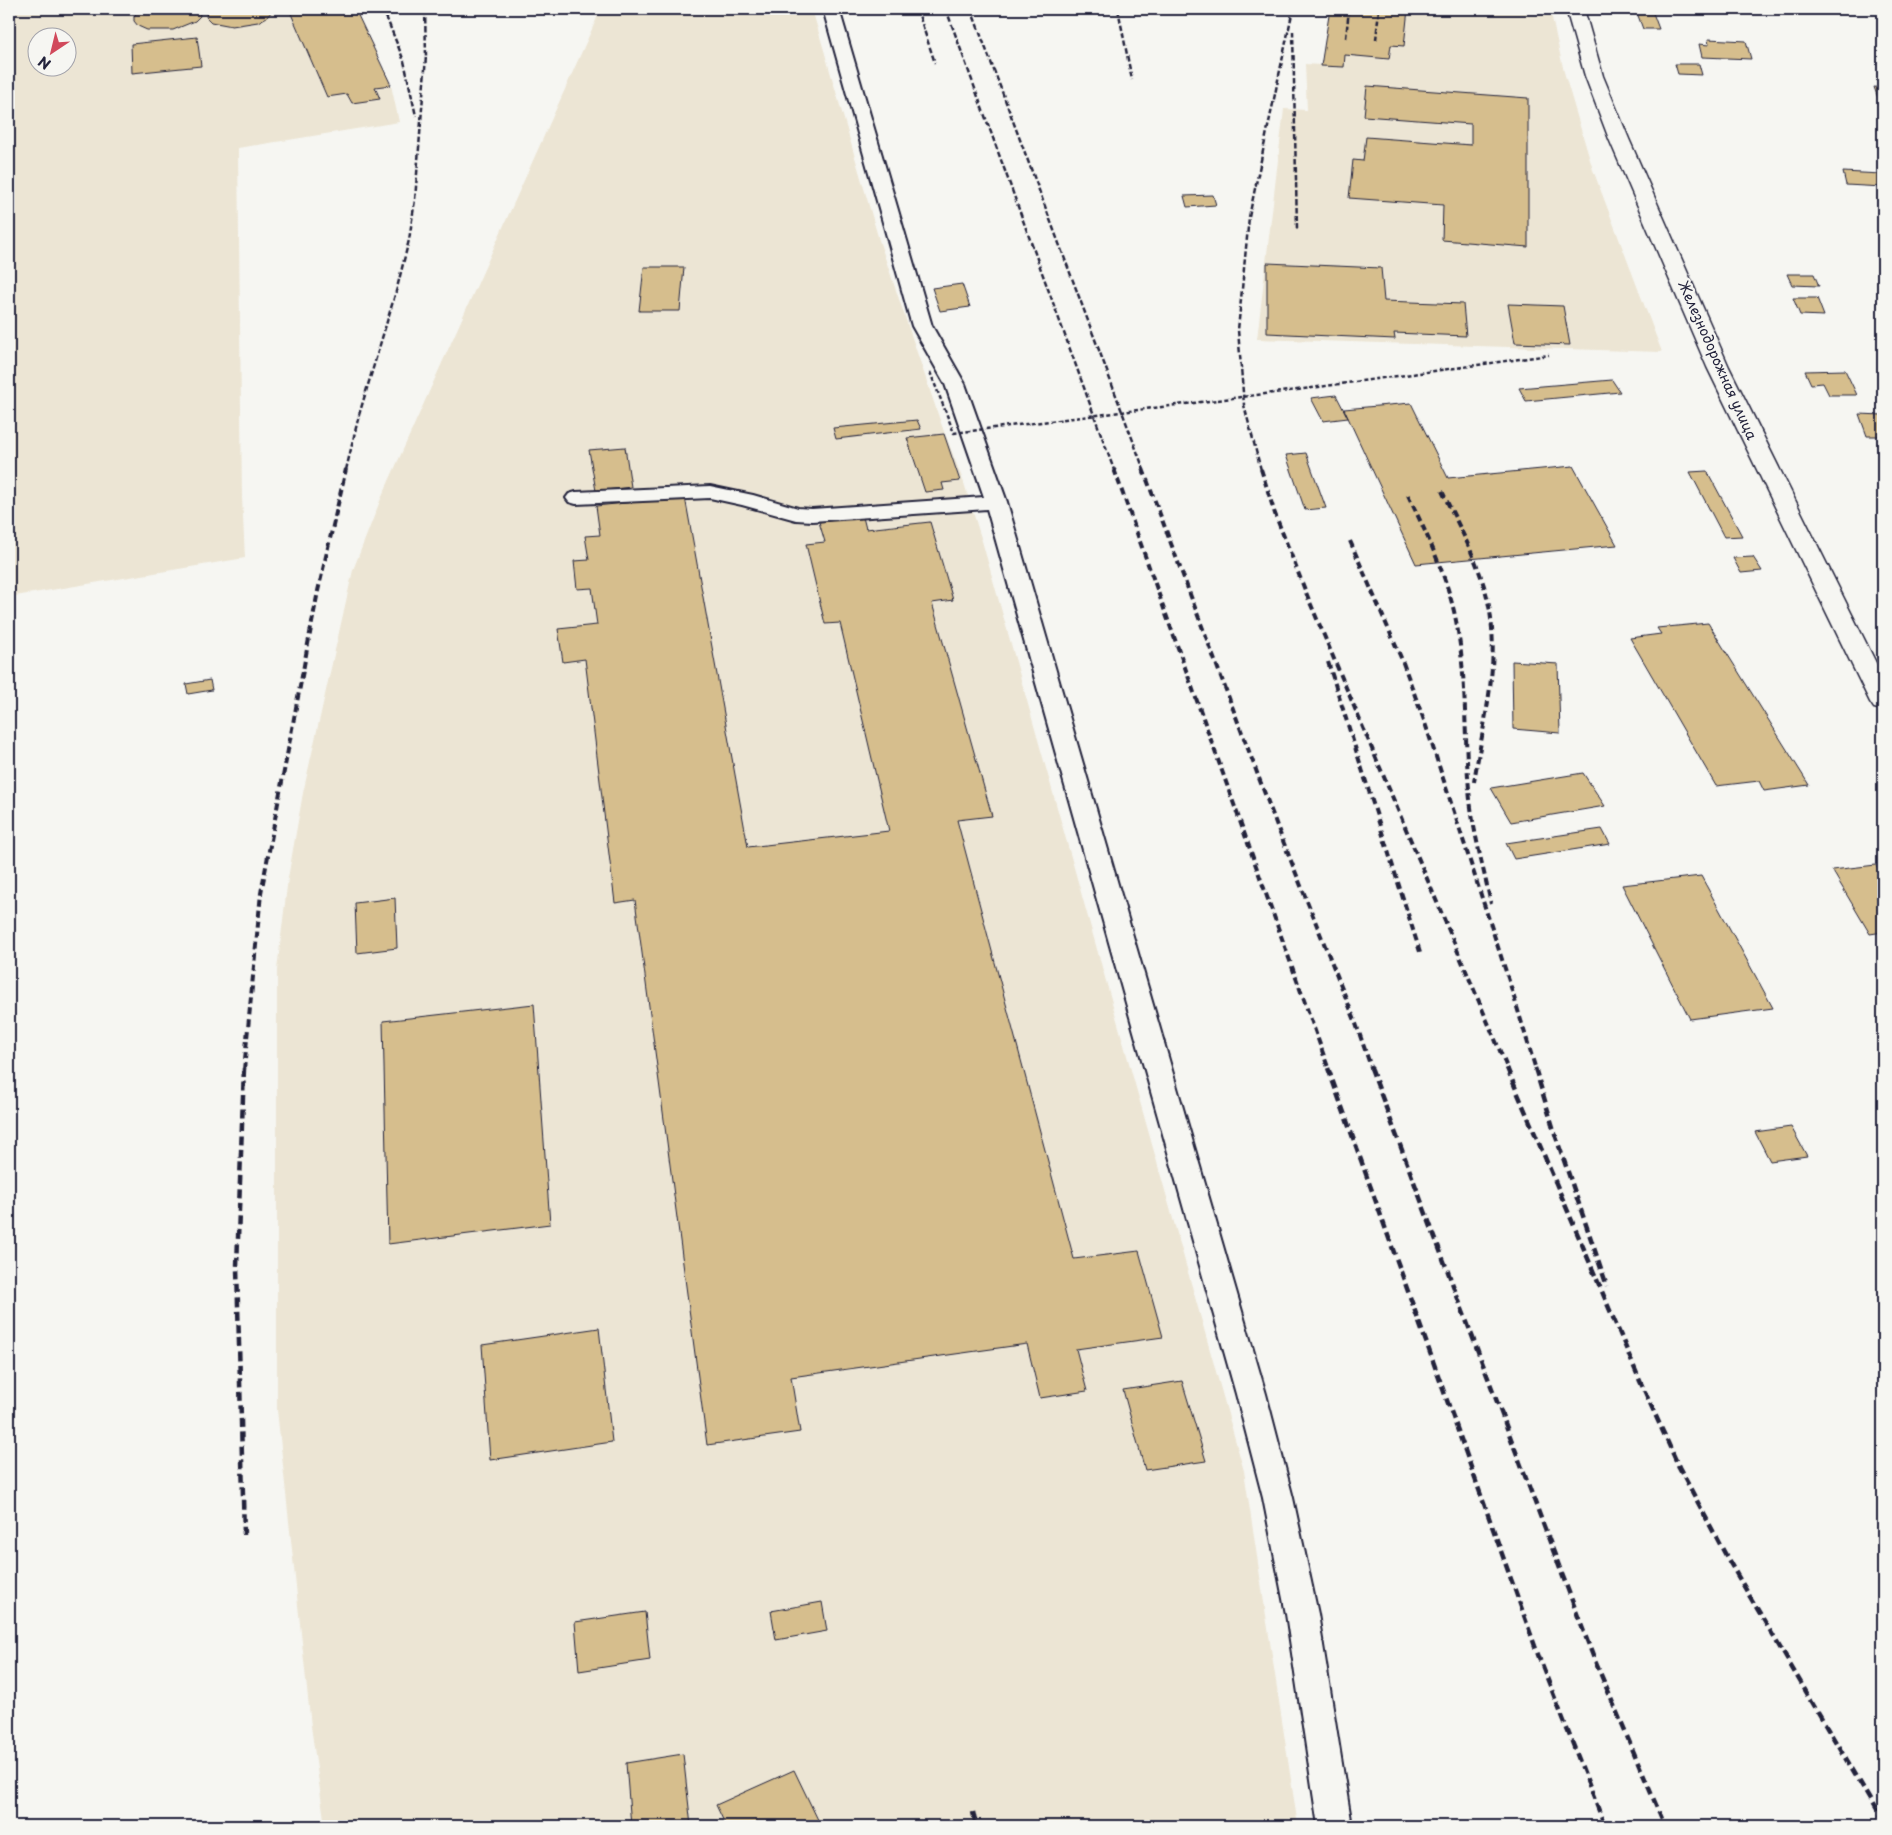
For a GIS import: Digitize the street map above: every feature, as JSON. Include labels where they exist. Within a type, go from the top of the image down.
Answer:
[{"type":"street","name":"Железнодорожная улица","points":[[1575,9],[1594,76],[1619,139],[1718,367],[1883,702]]},
{"type":"lane","points":[[831,9],[922,326],[955,384],[996,502],[1243,1365],[1278,1498],[1302,1614],[1335,1826]]},
{"type":"lane","points":[[576,498],[710,492],[796,514],[812,515],[996,502]]},
{"type":"path","points":[[930,372],[954,433],[1297,390],[1549,355]]},
{"type":"shaded area","points":[[9,9],[355,9],[391,85],[399,122],[238,148],[242,497],[245,558],[9,597]]},
{"type":"shaded area","points":[[601,9],[812,9],[879,240],[942,426],[964,483],[982,541],[1244,1471],[1298,1826],[325,1826],[311,1726],[277,1410],[277,970],[288,878],[303,793],[353,570],[380,501]]},
{"type":"shaded area","points":[[1330,9],[1550,9],[1564,72],[1593,170],[1662,352],[1257,339],[1284,109],[1307,110],[1305,64],[1321,65]]},
{"type":"building","points":[[141,9],[199,9],[200,16],[195,21],[173,30],[147,30],[138,26],[134,21],[134,16]]},
{"type":"building","points":[[208,9],[272,9],[272,11],[267,17],[258,22],[232,26],[211,22],[206,17]]},
{"type":"building","points":[[289,9],[355,9],[391,85],[375,87],[380,99],[352,103],[347,94],[327,97]]},
{"type":"building","points":[[1330,9],[1408,9],[1404,46],[1391,45],[1389,59],[1345,55],[1344,67],[1321,66]]},
{"type":"building","points":[[1637,13],[1653,13],[1659,29],[1643,29]]},
{"type":"building","points":[[197,37],[201,66],[132,73],[131,44]]},
{"type":"building","points":[[1708,39],[1746,41],[1751,59],[1702,57],[1699,44],[1709,45]]},
{"type":"building","points":[[1675,64],[1699,64],[1702,75],[1678,74]]},
{"type":"building","points":[[1367,86],[1528,98],[1528,247],[1442,240],[1443,205],[1349,198],[1353,160],[1363,161],[1366,137],[1471,145],[1471,124],[1364,116]]},
{"type":"building","points":[[1874,87],[1883,88],[1883,101],[1879,101]]},
{"type":"building","points":[[1843,172],[1881,174],[1883,187],[1846,185]]},
{"type":"building","points":[[1213,195],[1216,205],[1187,207],[1184,196]]},
{"type":"building","points":[[1267,263],[1381,268],[1384,301],[1463,304],[1466,336],[1394,333],[1395,339],[1267,333]]},
{"type":"building","points":[[644,267],[684,267],[680,311],[639,311]]},
{"type":"building","points":[[1787,274],[1814,274],[1819,286],[1792,285]]},
{"type":"building","points":[[962,284],[970,307],[940,311],[932,288]]},
{"type":"building","points":[[1793,298],[1817,298],[1824,316],[1800,315]]},
{"type":"building","points":[[1508,304],[1563,306],[1570,345],[1515,343]]},
{"type":"building","points":[[1845,370],[1857,395],[1829,395],[1823,383],[1811,384],[1805,371]]},
{"type":"building","points":[[1612,380],[1620,392],[1526,401],[1519,388]]},
{"type":"building","points":[[1336,395],[1348,418],[1323,421],[1311,398]]},
{"type":"building","points":[[1411,403],[1448,478],[1573,466],[1617,545],[1416,564],[1344,409]]},
{"type":"building","points":[[1859,414],[1883,415],[1883,436],[1867,436]]},
{"type":"building","points":[[917,420],[921,429],[836,439],[833,428]]},
{"type":"building","points":[[944,434],[960,481],[942,483],[944,490],[925,492],[907,438]]},
{"type":"building","points":[[625,447],[631,487],[596,491],[589,450]]},
{"type":"building","points":[[1306,453],[1326,508],[1305,510],[1286,455]]},
{"type":"building","points":[[1707,471],[1742,536],[1724,537],[1690,472]]},
{"type":"building","points":[[685,497],[748,847],[889,831],[840,623],[825,624],[806,544],[825,542],[819,522],[863,517],[866,529],[930,522],[953,600],[932,603],[992,816],[957,820],[1074,1259],[1139,1251],[1163,1337],[1076,1349],[1087,1391],[1040,1398],[1027,1344],[791,1377],[800,1432],[707,1445],[635,900],[615,903],[585,659],[563,662],[558,629],[597,625],[592,588],[577,589],[574,561],[589,560],[585,536],[600,535],[596,506]]},
{"type":"building","points":[[1753,557],[1762,571],[1741,573],[1733,558]]},
{"type":"building","points":[[1708,623],[1809,785],[1764,791],[1759,781],[1716,786],[1630,638],[1661,634],[1657,628]]},
{"type":"building","points":[[1512,661],[1558,664],[1560,733],[1513,729]]},
{"type":"building","points":[[210,680],[212,690],[188,694],[186,684]]},
{"type":"building","points":[[1583,773],[1605,806],[1511,822],[1491,788]]},
{"type":"building","points":[[1602,829],[1610,844],[1514,859],[1506,843]]},
{"type":"building","points":[[1876,865],[1883,876],[1883,932],[1870,934],[1832,870]]},
{"type":"building","points":[[1701,876],[1773,1008],[1690,1019],[1622,885]]},
{"type":"building","points":[[395,898],[397,948],[357,953],[355,903]]},
{"type":"building","points":[[534,1004],[550,1224],[388,1244],[383,1021]]},
{"type":"building","points":[[1791,1127],[1807,1156],[1770,1161],[1755,1132]]},
{"type":"building","points":[[599,1328],[612,1442],[490,1460],[482,1345]]},
{"type":"building","points":[[1182,1381],[1206,1461],[1145,1470],[1123,1390]]},
{"type":"building","points":[[822,1602],[827,1631],[776,1640],[771,1611]]},
{"type":"building","points":[[645,1612],[650,1660],[579,1671],[575,1622]]},
{"type":"building","points":[[683,1754],[691,1826],[631,1826],[626,1763]]},
{"type":"building","points":[[794,1770],[821,1826],[726,1826],[716,1805]]},
{"type":"railway","points":[[383,9],[404,61],[416,116]]},
{"type":"railway","points":[[346,470],[359,415],[397,288],[409,240],[415,200],[426,56],[425,9]]},
{"type":"railway","points":[[917,9],[935,63]]},
{"type":"railway","points":[[946,9],[1114,470]]},
{"type":"railway","points":[[971,9],[1144,470]]},
{"type":"railway","points":[[1118,9],[1132,80]]},
{"type":"railway","points":[[1261,470],[1244,405],[1238,330],[1249,217],[1293,9]]},
{"type":"railway","points":[[1346,38],[1349,9]]},
{"type":"railway","points":[[1376,40],[1379,9]]},
{"type":"railway","points":[[1293,31],[1297,229]]},
{"type":"railway","points":[[244,1070],[261,893],[318,591],[346,469]]},
{"type":"railway","points":[[1114,469],[1329,1070]]},
{"type":"railway","points":[[1143,469],[1277,826],[1354,1018],[1372,1070]]},
{"type":"railway","points":[[1261,469],[1275,514],[1309,600],[1508,1070]]},
{"type":"railway","points":[[1442,491],[1465,537],[1478,569],[1484,586],[1491,619],[1493,639],[1491,680],[1474,782]]},
{"type":"railway","points":[[1408,495],[1443,575],[1457,626],[1464,687],[1470,804],[1491,904]]},
{"type":"railway","points":[[1350,541],[1402,660],[1425,723],[1536,1070]]},
{"type":"railway","points":[[1328,662],[1421,955]]},
{"type":"railway","points":[[244,1068],[237,1267],[244,1535]]},
{"type":"railway","points":[[1328,1068],[1540,1660],[1605,1826]]},
{"type":"railway","points":[[1371,1068],[1593,1656],[1665,1826]]},
{"type":"railway","points":[[1507,1068],[1640,1381],[1679,1467],[1729,1561],[1883,1822]]},
{"type":"railway","points":[[1535,1068],[1556,1137],[1607,1286]]},
{"type":"railway","points":[[973,1812],[976,1826]]}]
